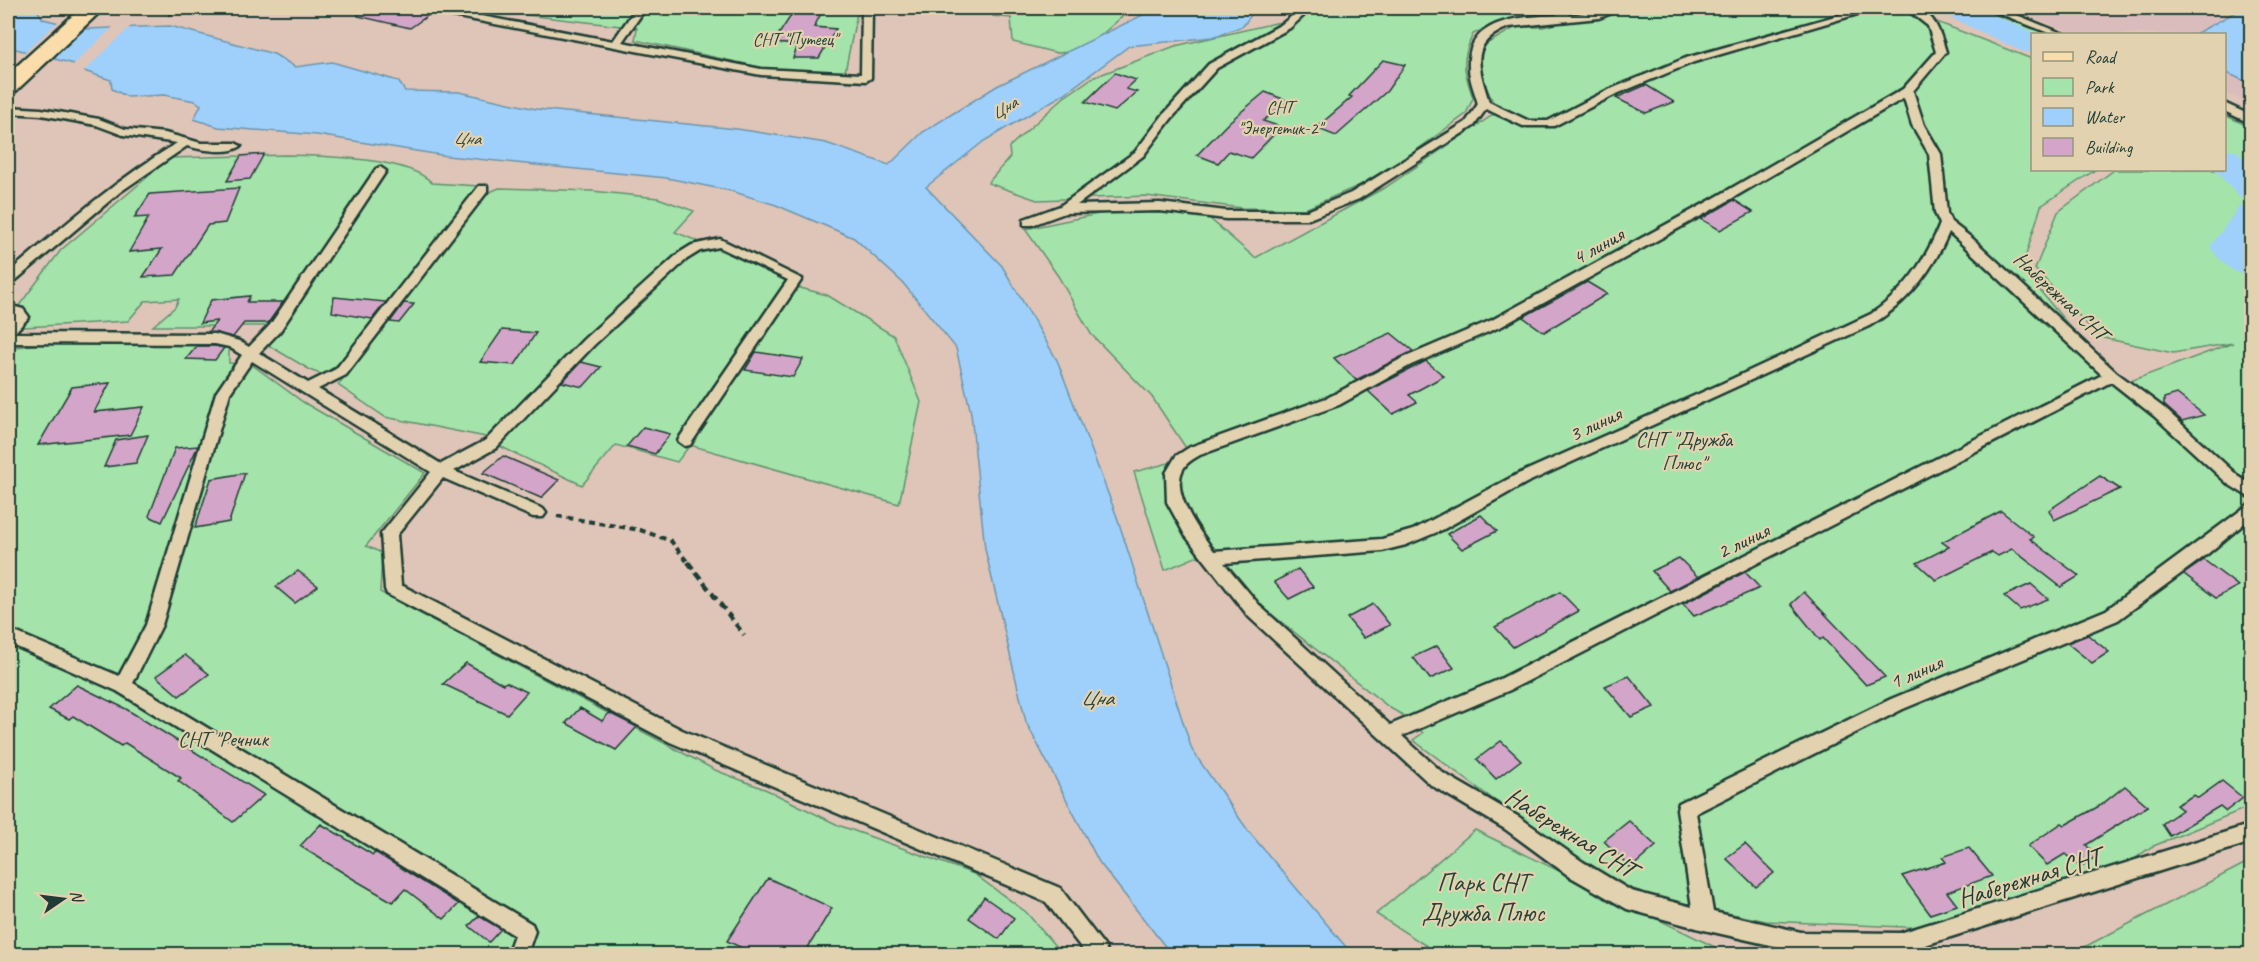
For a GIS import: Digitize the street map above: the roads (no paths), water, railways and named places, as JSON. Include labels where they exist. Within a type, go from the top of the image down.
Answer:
[{"type":"main road","points":[[8,86],[93,8]]},
{"type":"lane","points":[[427,8],[781,75],[866,78],[867,8]]},
{"type":"lane","points":[[616,44],[641,8]]},
{"type":"lane","points":[[1028,222],[1064,209],[1139,154],[1167,117],[1213,66],[1286,26],[1307,8]]},
{"type":"lane","points":[[1556,8],[1568,18]]},
{"type":"lane","points":[[1620,8],[1599,15],[1513,21],[1484,35],[1478,42],[1473,66],[1484,104],[1527,124],[1550,124],[1610,93],[1690,60],[1873,8]]},
{"type":"lane","name":"4 линия","points":[[1195,451],[1334,401],[1406,362],[1497,323],[1715,203],[1907,91],[1941,52],[1940,42],[1932,25],[1910,8]]},
{"type":"lane","points":[[1991,8],[2056,33]]},
{"type":"lane","points":[[1907,91],[1918,126],[1935,154],[1941,213],[1946,224]]},
{"type":"lane","points":[[1064,209],[1160,207],[1226,214],[1309,215],[1354,196],[1470,124],[1484,104]]},
{"type":"lane","points":[[2226,107],[2252,121]]},
{"type":"lane","points":[[8,110],[41,112],[99,122],[123,132],[165,136],[201,146],[235,146]]},
{"type":"lane","points":[[9,278],[106,196],[159,157],[184,143]]},
{"type":"lane","points":[[123,686],[154,625],[223,393],[240,364],[280,320],[380,171]]},
{"type":"lane","points":[[307,389],[341,372],[483,189]]},
{"type":"lane","name":"Набережная СНТ","points":[[1946,224],[1969,242],[2112,376],[2159,412],[2233,480],[2252,493]]},
{"type":"lane","name":"3 линия","points":[[1210,558],[1382,545],[1412,537],[1519,480],[1798,353],[1854,332],[1901,297],[1940,241],[1946,224]]},
{"type":"lane","points":[[685,441],[796,279],[720,243],[696,248],[683,256],[589,342],[491,444],[441,471],[389,534],[393,589],[676,736],[1053,895],[1098,954]]},
{"type":"lane","points":[[8,309],[18,312],[22,317],[8,332]]},
{"type":"lane","points":[[8,338],[215,339],[234,344],[441,471],[538,513]]},
{"type":"lane","name":"2 линия","points":[[1387,734],[1504,684],[2112,376]]},
{"type":"lane","name":"Набережная СНТ","points":[[1195,451],[1181,460],[1173,473],[1175,502],[1190,531],[1255,612],[1437,779],[1512,823],[1576,869],[1627,898],[1704,920],[1801,942],[1900,943],[2252,833]]},
{"type":"lane","name":"1 линия","points":[[1704,920],[1686,809],[1897,704],[2112,615],[2199,552],[2252,508]]},
{"type":"lane","points":[[8,636],[123,686],[525,932],[517,954]]},
{"type":"water","name":"Цна","points":[[8,8],[36,8],[43,19],[85,29],[170,26],[274,54],[295,67],[332,62],[398,81],[405,91],[459,92],[536,109],[737,129],[826,143],[889,165],[923,132],[997,86],[1157,8],[1256,8],[1243,26],[1213,37],[1129,46],[1064,94],[984,141],[926,187],[1002,266],[1057,360],[1117,517],[1192,750],[1249,832],[1352,954],[1171,954],[1099,862],[1026,722],[985,549],[971,413],[956,348],[903,283],[854,238],[776,205],[731,191],[667,178],[447,156],[317,135],[218,127],[194,119],[201,105],[195,101],[164,95],[128,97],[112,89],[111,80],[84,71],[74,64],[8,47]]},
{"type":"water","points":[[2243,8],[2251,8],[2251,84],[2226,72],[2226,33],[2197,33]]},
{"type":"waterway","points":[[1954,8],[2031,44]]},
{"type":"waterway","points":[[2226,160],[2252,189]]},
{"type":"waterway","points":[[2252,215],[2229,247],[2252,266]]},
{"type":"park label","name":"СНТ \"Путеец\"","points":[[795,39]]},
{"type":"park label","name":"СНТ \"Энергетик-2\"","points":[[1280,117]]},
{"type":"park label","name":"СНТ \"Дружба Плюс\"","points":[[1684,451]]},
{"type":"park label","name":"СНТ \"Речник","points":[[223,739]]},
{"type":"park label","name":"Парк СНТ Дружба Плюс","points":[[1483,897]]}]
